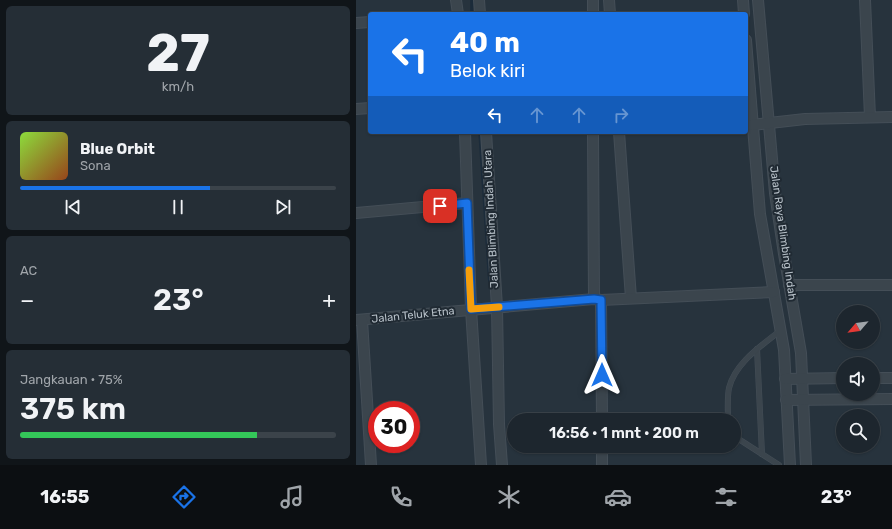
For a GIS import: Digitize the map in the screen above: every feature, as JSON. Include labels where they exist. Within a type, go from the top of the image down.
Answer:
[{"type":"street","points":[[456,0],[458,12]]},
{"type":"street","points":[[479,0],[480,12]]},
{"type":"street","points":[[593,0],[593,12]]},
{"type":"street","points":[[610,0],[610,12]]},
{"type":"street","points":[[743,0],[744,12]]},
{"type":"street","name":"Jalan Raya Blimbing Indah","points":[[758,0],[775,193],[801,353],[806,465]]},
{"type":"street","points":[[864,0],[870,117]]},
{"type":"street","points":[[356,23],[368,22]]},
{"type":"street","name":"Jalan Raya Blimbing Indah","points":[[748,68],[760,214],[784,350],[790,465]]},
{"type":"street","points":[[356,109],[368,108]]},
{"type":"street","points":[[752,125],[805,118],[892,117]]},
{"type":"street","name":"Jalan Blimbing Indah Utara","points":[[465,134],[471,309],[481,465]]},
{"type":"street","name":"Jalan Blimbing Indah Utara","points":[[486,134],[497,307],[499,424],[502,465]]},
{"type":"street","points":[[593,134],[602,413]]},
{"type":"street","points":[[619,134],[631,298]]},
{"type":"street","points":[[356,213],[467,203]]},
{"type":"street","points":[[789,285],[892,285]]},
{"type":"street","name":"Jalan Teluk Etna","points":[[359,320],[598,299],[774,292]]},
{"type":"street","points":[[359,320],[371,465]]},
{"type":"street","points":[[785,379],[836,378]]},
{"type":"street","points":[[880,378],[892,378]]},
{"type":"street","points":[[786,400],[892,399]]},
{"type":"street","points":[[602,453],[602,465]]},
{"type":"lane","points":[[728,413],[729,388],[742,363],[781,330]]},
{"type":"lane","points":[[757,349],[762,454]]},
{"type":"lane","points":[[741,441],[779,465]]},
{"type":"waterway","points":[[472,0],[472,12]]},
{"type":"waterway","points":[[480,134],[490,284]]},
{"type":"slow traffic","points":[[469,270],[471,309],[499,307]]},
{"type":"route","points":[[440,206],[467,203],[471,309],[594,299],[601,300],[602,375]]}]
